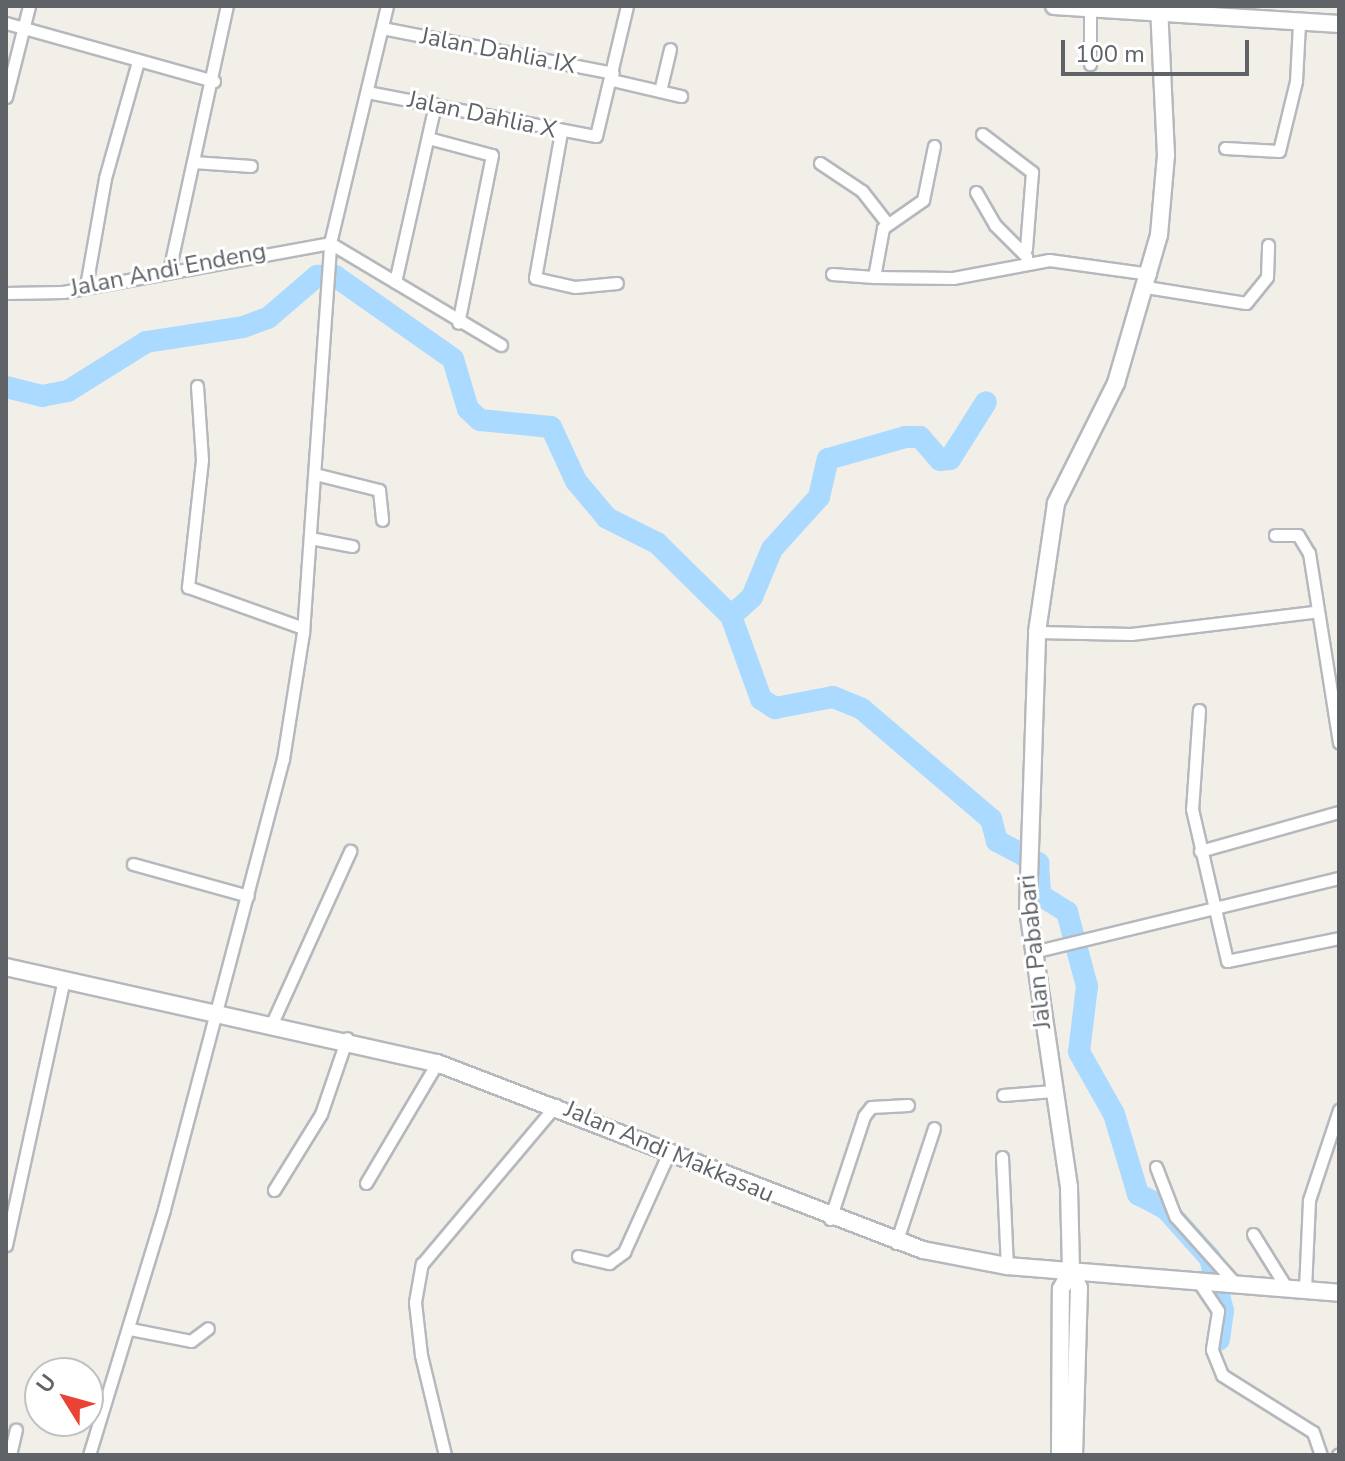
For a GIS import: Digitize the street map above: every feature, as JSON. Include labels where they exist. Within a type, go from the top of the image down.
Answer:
[{"type":"street","points":[[6,97],[29,6]]},
{"type":"street","points":[[169,271],[214,81],[227,6]]},
{"type":"street","points":[[89,1455],[130,1329],[283,759],[303,628],[330,243],[387,6]]},
{"type":"street","points":[[1054,6],[1160,11],[1299,24],[1339,24]]},
{"type":"street","points":[[613,76],[623,7]]},
{"type":"street","points":[[1090,9],[1090,64]]},
{"type":"street","name":"Jalan Pababari","points":[[1071,1270],[1069,1187],[1033,952],[1025,841],[1037,632],[1061,490],[1116,383],[1148,280],[1166,155],[1160,11]]},
{"type":"street","points":[[6,23],[214,81]]},
{"type":"street","points":[[1225,148],[1279,151],[1296,81],[1299,24]]},
{"type":"street","name":"Jalan Dahlia IX","points":[[382,28],[613,76],[681,96]]},
{"type":"street","points":[[660,91],[670,49]]},
{"type":"street","points":[[86,286],[96,214],[138,61]]},
{"type":"street","name":"Jalan Dahlia X","points":[[367,92],[561,132],[596,136],[613,76]]},
{"type":"street","points":[[395,282],[435,104]]},
{"type":"street","points":[[561,132],[535,278],[575,287],[617,283]]},
{"type":"street","points":[[982,134],[1032,172],[1026,264]]},
{"type":"street","points":[[428,138],[492,156],[458,323]]},
{"type":"street","points":[[874,277],[887,223],[923,200],[934,146]]},
{"type":"street","points":[[193,162],[251,166]]},
{"type":"street","points":[[820,163],[862,191],[887,223]]},
{"type":"street","points":[[976,192],[995,225],[1026,249]]},
{"type":"street","points":[[330,243],[458,323],[501,345]]},
{"type":"street","name":"Jalan Andi Endeng","points":[[6,293],[86,286],[330,243]]},
{"type":"street","points":[[832,274],[953,278],[1049,260],[1246,303],[1267,277],[1268,245]]},
{"type":"street","points":[[197,386],[200,491],[185,580],[196,592],[303,628]]},
{"type":"street","points":[[315,474],[379,490],[382,520]]},
{"type":"street","points":[[1275,535],[1294,533],[1306,543],[1314,612],[1339,743]]},
{"type":"street","points":[[310,538],[352,546]]},
{"type":"street","points":[[1037,632],[1131,634],[1314,612]]},
{"type":"street","points":[[1199,710],[1192,800],[1214,910],[1232,965],[1339,938]]},
{"type":"street","points":[[1200,851],[1339,812]]},
{"type":"street","points":[[273,1021],[350,851]]},
{"type":"street","points":[[133,864],[248,896]]},
{"type":"street","points":[[1033,952],[1081,944],[1339,878]]},
{"type":"street","name":"Jalan Andi Makkasau","points":[[6,967],[273,1021],[437,1063],[557,1104],[830,1220],[896,1243],[1007,1266],[1214,1279],[1339,1293]]},
{"type":"street","points":[[6,1245],[64,979]]},
{"type":"street","points":[[274,1190],[321,1114],[347,1038]]},
{"type":"street","points":[[366,1183],[437,1063]]},
{"type":"street","points":[[1003,1095],[1053,1091]]},
{"type":"street","points":[[445,1455],[421,1355],[415,1302],[422,1264],[557,1104]]},
{"type":"street","points":[[830,1220],[864,1116],[871,1107],[908,1105]]},
{"type":"street","points":[[1305,1289],[1309,1200],[1339,1110]]},
{"type":"street","points":[[896,1243],[934,1128]]},
{"type":"street","points":[[578,1256],[609,1263],[624,1252],[670,1150]]},
{"type":"street","points":[[1002,1157],[1007,1266]]},
{"type":"street","points":[[1156,1167],[1175,1216],[1214,1279],[1218,1311],[1212,1350],[1222,1375],[1313,1432],[1321,1455]]},
{"type":"street","points":[[1253,1234],[1286,1287]]},
{"type":"street","points":[[1060,1455],[1061,1289],[1071,1270]]},
{"type":"street","points":[[1071,1270],[1079,1288],[1074,1455]]},
{"type":"street","points":[[130,1329],[191,1341],[208,1328]]},
{"type":"street","points":[[10,1455],[16,1430]]},
{"type":"waterway","points":[[6,387],[42,396],[68,391],[146,342],[243,327],[268,318],[317,276],[335,276],[453,359],[468,409],[480,420],[551,427],[576,481],[607,518],[657,543],[731,616],[761,699],[775,708],[833,697],[862,709],[991,819],[997,841],[1038,863],[1040,895],[1067,912],[1087,986],[1079,1052],[1114,1114],[1138,1194],[1166,1209],[1210,1258],[1223,1311],[1219,1340]]},
{"type":"waterway","points":[[731,616],[752,597],[772,549],[819,497],[828,459],[906,437],[920,437],[940,460],[950,459],[986,402]]}]
